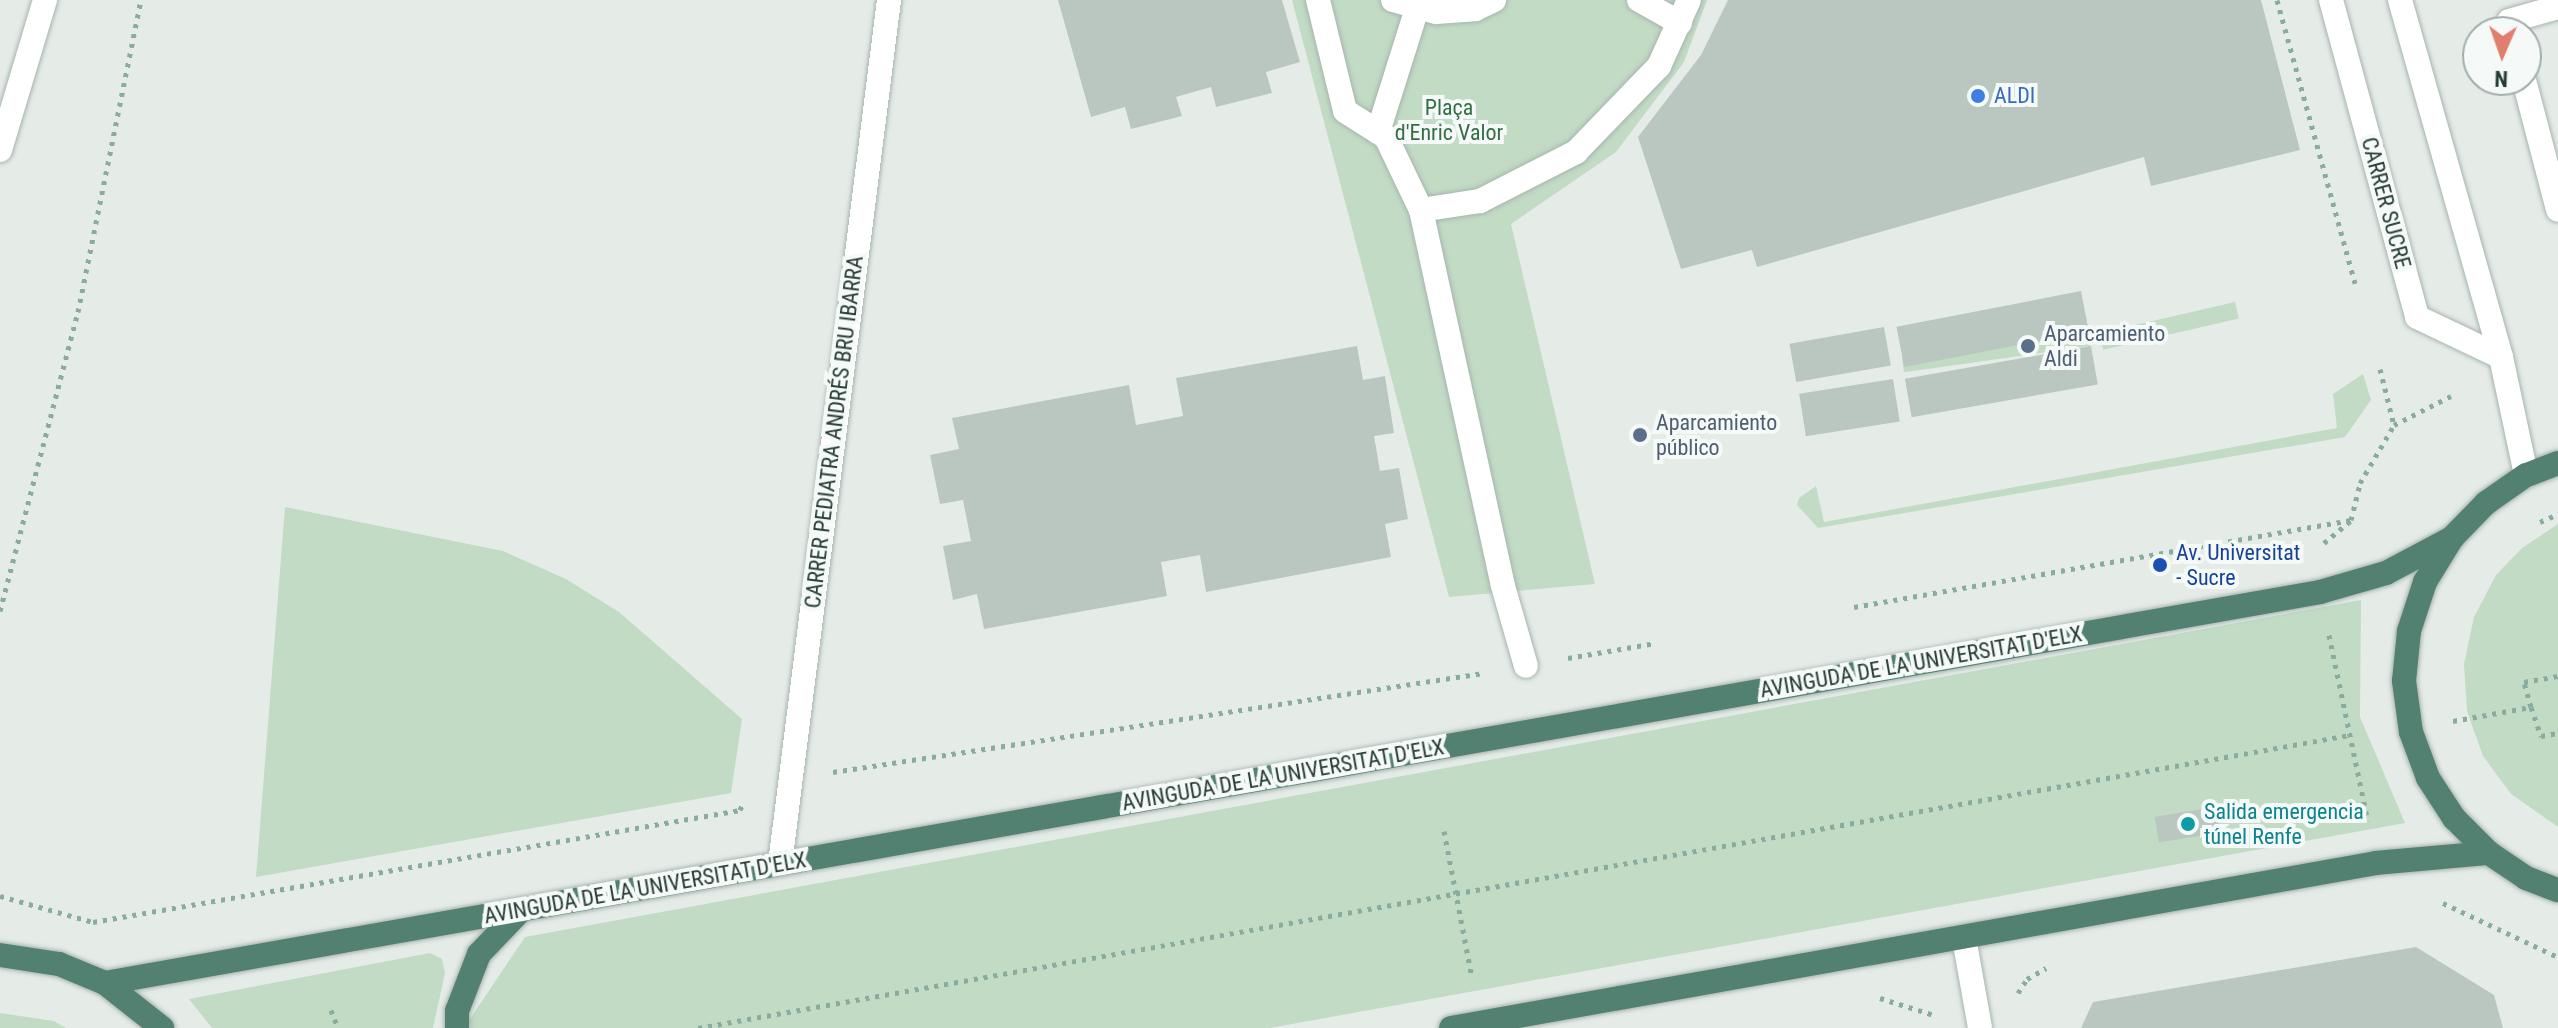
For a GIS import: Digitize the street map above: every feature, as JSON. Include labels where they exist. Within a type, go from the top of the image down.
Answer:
[{"type":"highway","points":[[2558,463],[2526,475],[2486,503],[2452,538],[2425,582],[2409,631],[2404,681],[2411,732],[2428,778],[2454,818],[2489,853],[2526,878],[2558,890]]},
{"type":"highway","name":"AVINGUDA DE LA UNIVERSITAT D'ELX","points":[[105,983],[2320,592],[2386,573],[2452,538]]},
{"type":"highway","points":[[1451,1028],[2376,863],[2489,853]]},
{"type":"highway","points":[[457,1028],[457,1011],[479,954],[521,910]]},
{"type":"highway","points":[[0,955],[59,964],[105,983],[162,1028]]},
{"type":"street","points":[[0,150],[45,0]]},
{"type":"street","name":"CARRER PEDIATRA ANDRÉS BRU IBARRA","points":[[780,864],[889,0]]},
{"type":"street","points":[[1318,0],[1345,111],[1386,137],[1421,210],[1503,586],[1526,666]]},
{"type":"street","points":[[1393,0],[1436,12],[1475,9],[1494,0]]},
{"type":"street","points":[[1421,210],[1480,201],[1576,152],[1659,66],[1684,11],[1639,0]]},
{"type":"street","name":"CARRER SUCRE","points":[[2331,0],[2417,317],[2501,357]]},
{"type":"street","points":[[2400,0],[2501,357],[2526,475]]},
{"type":"street","points":[[2516,16],[2558,7]]},
{"type":"street","points":[[1378,132],[1417,8]]},
{"type":"street","points":[[2528,96],[2558,210]]},
{"type":"street","points":[[1964,938],[1980,1028]]},
{"type":"path","points":[[0,611],[78,312],[141,0]]},
{"type":"path","points":[[2277,0],[2355,283]]},
{"type":"path","points":[[2380,369],[2394,425]]},
{"type":"path","points":[[2315,552],[2351,520],[2360,483],[2394,425],[2451,396]]},
{"type":"path","points":[[2534,525],[2558,514]]},
{"type":"path","points":[[1854,607],[2351,520]]},
{"type":"path","points":[[2328,627],[2372,838]]},
{"type":"path","points":[[832,772],[1526,666],[1656,643]]},
{"type":"path","points":[[2558,676],[2524,682],[2541,736],[2558,733]]},
{"type":"path","points":[[2447,722],[2531,707]]},
{"type":"path","points":[[2446,708],[2452,735]]},
{"type":"path","points":[[698,1028],[2350,735]]},
{"type":"path","points":[[0,896],[93,922],[740,810],[745,798]]},
{"type":"path","points":[[1444,831],[1472,978]]},
{"type":"path","points":[[2429,901],[2490,921],[2558,957]]},
{"type":"path","points":[[2014,1000],[2027,979],[2059,961]]},
{"type":"path","points":[[331,1010],[338,1028]]},
{"type":"green space","name":"Plaça d'Enric Valor","points":[[1292,0],[1707,0],[1684,62],[1616,152],[1511,224],[1595,584],[1449,597]]},
{"type":"green space","points":[[2235,302],[2239,319],[2103,350],[2100,333]]},
{"type":"green space","points":[[2089,331],[2091,346],[1904,372],[1902,357]]},
{"type":"green space","points":[[2363,374],[2371,400],[2345,437],[1818,528],[1797,505],[1799,498],[1816,486],[1824,522],[2337,428],[2333,394]]},
{"type":"green space","points":[[285,507],[503,551],[566,579],[619,612],[742,719],[731,793],[256,877]]},
{"type":"green space","points":[[2558,524],[2558,827],[2511,794],[2483,756],[2467,711],[2464,664],[2474,617],[2496,575],[2522,548]]},
{"type":"green space","points":[[2361,600],[2360,717],[2405,823],[1270,1028],[471,1028],[468,1022],[525,937]]},
{"type":"green space","points":[[430,953],[442,959],[445,973],[433,1028],[212,1028],[189,999]]},
{"type":"green space","points":[[0,1013],[54,1021],[66,1028],[0,1028]]},
{"type":"building","points":[[1058,0],[1282,0],[1300,62],[1266,72],[1272,93],[1216,107],[1211,87],[1176,97],[1182,116],[1131,129],[1125,107],[1091,117]]},
{"type":"building","name":"ALDI","points":[[1728,0],[2261,0],[2300,150],[2151,186],[2144,157],[1757,267],[1752,250],[1681,269],[1638,137],[1701,55]]},
{"type":"building","points":[[2081,291],[2089,331],[1904,367],[1896,327]]},
{"type":"building","points":[[1884,327],[1891,365],[1796,382],[1789,344]]},
{"type":"building","points":[[1357,346],[1363,380],[1385,376],[1394,433],[1374,436],[1380,471],[1399,468],[1408,519],[1385,524],[1391,557],[1206,592],[1200,555],[1161,562],[1167,596],[984,629],[977,594],[953,600],[943,546],[971,541],[963,500],[940,504],[930,455],[959,449],[952,418],[1129,385],[1136,425],[1183,416],[1176,378]]},
{"type":"building","points":[[2091,346],[2098,384],[1912,417],[1905,379]]},
{"type":"building","points":[[1893,379],[1900,421],[1806,436],[1799,394]]},
{"type":"building","name":"Salida emergencia túnel Renfe","points":[[2216,807],[2220,833],[2159,842],[2155,817]]},
{"type":"building","points":[[2416,947],[2494,995],[2503,1028],[2081,1028],[2093,1002]]},
{"type":"place","name":"ALDI","points":[[1978,96]]},
{"type":"place","name":"Aparcamiento Aldi","points":[[2028,346]]},
{"type":"place","name":"Aparcamiento público","points":[[1640,435]]},
{"type":"place","name":"Av. Universitat - Sucre","points":[[2160,565]]},
{"type":"place","name":"Salida emergencia túnel Renfe","points":[[2188,824]]}]
